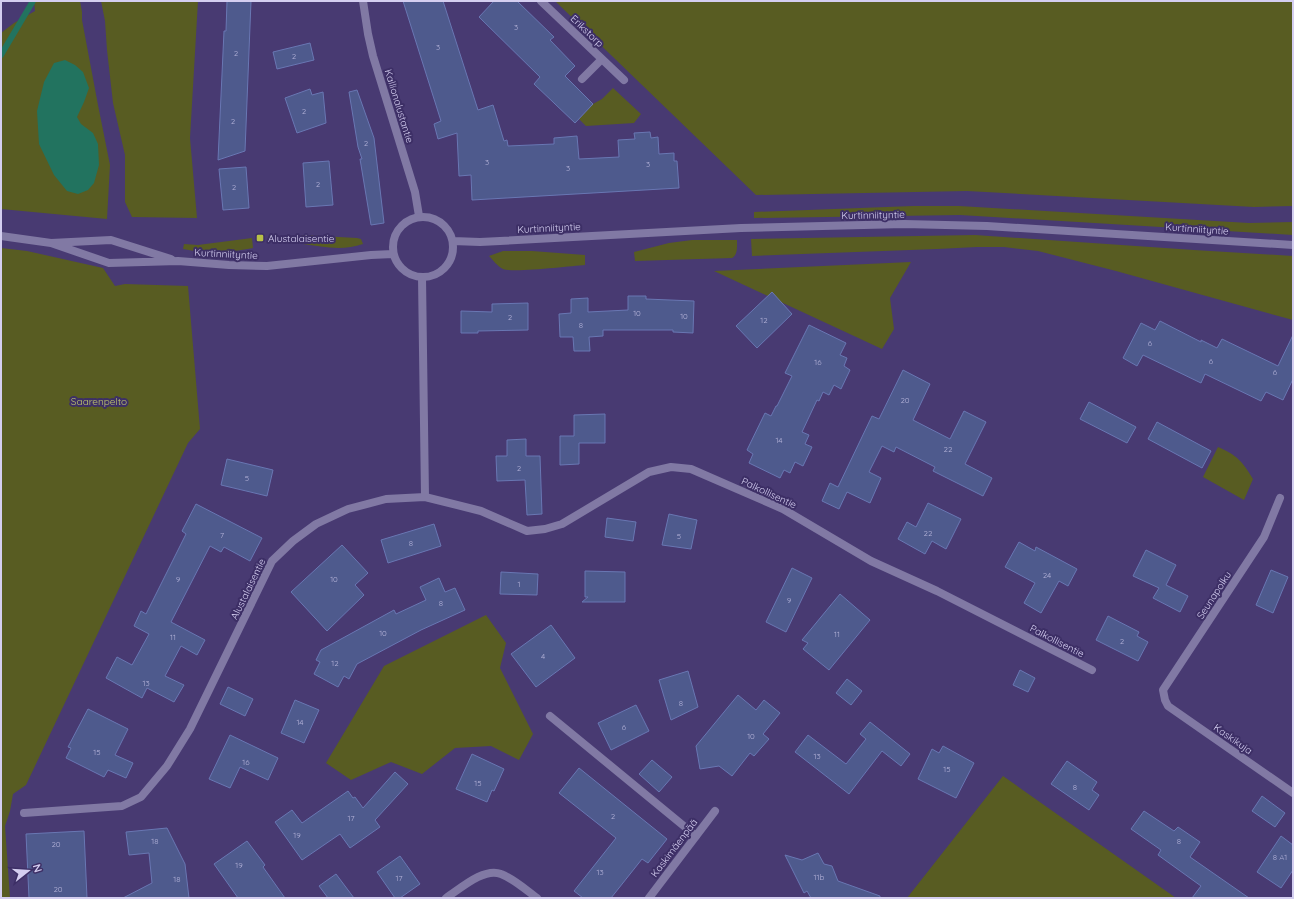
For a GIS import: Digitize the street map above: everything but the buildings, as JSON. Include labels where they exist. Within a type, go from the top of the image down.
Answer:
[{"type":"street","name":"Kallionalustantie","points":[[363,1],[373,56],[415,192],[419,216]]},
{"type":"street","name":"Erikstorp","points":[[541,1],[624,80]]},
{"type":"street","name":"Erikstorp","points":[[582,79],[602,59]]},
{"type":"street","points":[[419,216],[430,217],[438,220],[450,233],[453,241],[454,250],[448,264],[443,270],[429,277],[414,276],[406,273],[400,268],[393,254],[392,245],[398,228],[404,222],[419,216]]},
{"type":"street","name":"Kurtinniityntie","points":[[453,241],[480,242],[741,228],[904,224],[994,226],[1293,245]]},
{"type":"street","name":"Kurtinniityntie","points":[[1,236],[51,243],[111,240],[178,261]]},
{"type":"street","name":"Kurtinniityntie","points":[[51,243],[109,263],[178,261],[267,266],[393,254]]},
{"type":"street","points":[[422,277],[425,497]]},
{"type":"street","name":"Palkollisentie","points":[[425,497],[481,511],[527,531],[545,529],[562,524],[649,472],[671,467],[691,469],[783,510],[871,561],[937,591],[1092,670]]},
{"type":"street","name":"Alustalaisentie","points":[[24,813],[122,806],[141,797],[167,766],[190,729],[272,561],[293,540],[316,524],[348,509],[386,498],[425,497]]},
{"type":"street","name":"Seunapolku","points":[[1165,700],[1163,690],[1264,537],[1280,498]]},
{"type":"street","name":"Kaskikuja","points":[[1165,700],[1168,706],[1293,793]]},
{"type":"street","points":[[550,716],[696,836]]},
{"type":"street","name":"Kaskimäenpää","points":[[650,898],[715,811]]},
{"type":"street","points":[[446,898],[476,878],[487,873],[500,873],[510,878],[537,898]]},
{"type":"green space","points":[[34,1],[80,1],[82,20],[110,165],[107,219],[1,209],[1,33],[14,23],[35,11]]},
{"type":"green space","points":[[101,1],[198,1],[190,138],[197,218],[132,217],[125,202],[125,155],[113,103],[105,21]]},
{"type":"green space","points":[[555,1],[1293,1],[1293,206],[1254,207],[967,191],[756,195]]},
{"type":"green space","points":[[613,88],[641,114],[634,123],[586,126],[579,119],[593,104],[602,99]]},
{"type":"green space","points":[[913,206],[959,206],[1249,223],[1293,222],[1293,235],[960,215],[754,218],[754,212]]},
{"type":"green space","points":[[302,235],[357,238],[361,239],[363,244],[340,248],[303,244]]},
{"type":"green space","points":[[975,235],[1293,256],[1293,320],[1038,251],[1004,247],[977,247],[752,256],[751,239]]},
{"type":"green space","points":[[252,238],[253,248],[244,250],[210,252],[183,249],[184,244],[198,245]]},
{"type":"green space","points":[[692,240],[737,240],[736,253],[732,258],[635,261],[634,252],[669,243]]},
{"type":"green space","name":"Saarenpelto","points":[[1,248],[27,251],[103,268],[115,286],[125,284],[188,286],[200,429],[188,443],[26,785],[13,794],[10,811],[5,826],[10,898],[1,898]]},
{"type":"green space","points":[[503,251],[532,251],[585,255],[585,265],[530,270],[503,269],[489,256]]},
{"type":"green space","points":[[911,262],[890,298],[894,329],[882,349],[714,271]]},
{"type":"green space","points":[[1218,447],[1235,456],[1246,468],[1253,479],[1244,500],[1203,477]]},
{"type":"green space","points":[[486,615],[506,643],[500,668],[533,734],[519,760],[491,746],[455,748],[422,774],[391,762],[351,780],[326,763],[384,666]]},
{"type":"green space","points":[[1003,776],[1176,898],[907,898]]},
{"type":"shaded area","points":[[65,60],[75,65],[83,72],[89,88],[77,117],[81,124],[93,133],[98,144],[99,165],[94,183],[88,190],[78,194],[67,191],[54,175],[39,144],[37,111],[44,82],[54,63]]},
{"type":"waterway","points":[[1,55],[33,1]]},
{"type":"place","name":"Alustalaisentie","points":[[260,238]]}]
